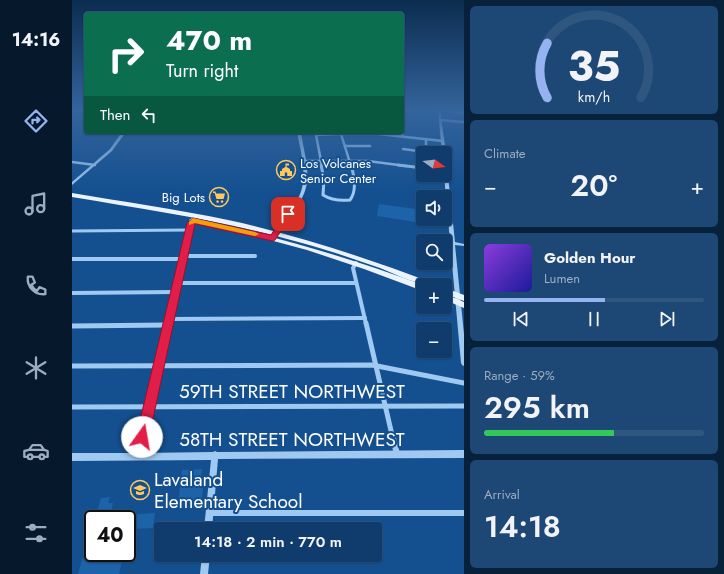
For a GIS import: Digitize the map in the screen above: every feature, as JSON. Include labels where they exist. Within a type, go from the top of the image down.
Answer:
[{"type":"main road","points":[[72,195],[194,218],[274,236],[416,285]]},
{"type":"main road","points":[[72,200],[169,216],[217,220],[341,253],[382,266],[416,279]]},
{"type":"main road","points":[[313,250],[341,253]]},
{"type":"main road","points":[[356,264],[362,263],[377,267],[382,266]]},
{"type":"main road","points":[[452,294],[461,300]]},
{"type":"street","points":[[72,184],[111,150],[121,137]]},
{"type":"street","points":[[274,236],[302,191],[305,181],[300,137]]},
{"type":"street","points":[[316,137],[324,179],[323,195],[335,199],[346,200],[353,196],[354,175],[342,137]]},
{"type":"street","points":[[408,137],[442,141]]},
{"type":"street","points":[[442,137],[443,146]]},
{"type":"street","points":[[426,139],[426,146]]},
{"type":"street","points":[[345,146],[370,146]]},
{"type":"street","points":[[403,149],[416,151]]},
{"type":"street","points":[[303,161],[368,161],[416,167]]},
{"type":"street","points":[[72,162],[95,165]]},
{"type":"street","points":[[446,182],[451,234]]},
{"type":"street","points":[[138,456],[189,230],[194,218]]},
{"type":"street","points":[[72,230],[189,230]]},
{"type":"street","points":[[464,245],[452,243],[461,300],[464,363]]},
{"type":"street","points":[[72,259],[255,256]]},
{"type":"street","points":[[356,264],[353,268],[356,283],[397,454]]},
{"type":"street","points":[[178,283],[356,283]]},
{"type":"street","points":[[72,293],[175,292]]},
{"type":"street","points":[[169,318],[365,318]]},
{"type":"street","points":[[72,326],[168,325]]},
{"type":"street","points":[[72,366],[376,365],[464,383]]},
{"type":"street","name":"59TH STREET NORTHWEST","points":[[72,407],[385,405],[464,406]]},
{"type":"street","name":"58TH STREET NORTHWEST","points":[[72,457],[464,454]]},
{"type":"street","points":[[209,522],[215,456]]},
{"type":"street","points":[[210,513],[464,513]]},
{"type":"street","points":[[204,574],[205,562]]},
{"type":"shaded area","points":[[379,204],[416,209],[416,222],[377,216]]},
{"type":"shaded area","points":[[202,469],[200,485],[180,486],[182,470]]},
{"type":"shaded area","points":[[180,487],[203,487],[201,507],[178,508]]},
{"type":"shaded area","points":[[110,497],[108,503],[113,503],[111,510],[98,510],[101,498]]},
{"type":"shaded area","points":[[155,513],[153,528],[136,529],[137,514]]},
{"type":"shaded area","points":[[84,553],[84,562],[122,562],[119,574],[78,574]]},
{"type":"slow traffic","points":[[191,223],[193,220],[255,234]]},
{"type":"place","name":"Los Volcanes Senior Center","points":[[286,170]]},
{"type":"place","name":"Big Lots","points":[[219,197]]},
{"type":"place","name":"Lavaland Elementary School","points":[[140,490]]},
{"type":"route","points":[[142,437],[191,223],[193,220],[273,238],[288,214]]}]
